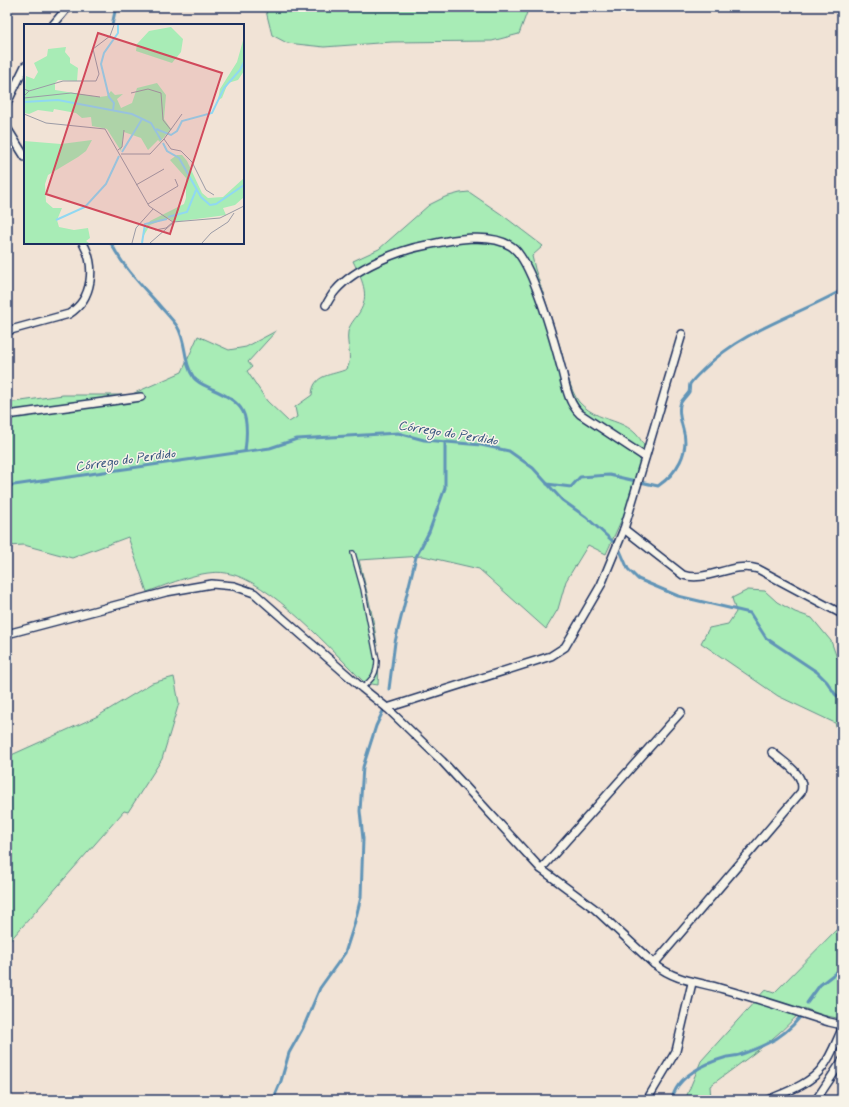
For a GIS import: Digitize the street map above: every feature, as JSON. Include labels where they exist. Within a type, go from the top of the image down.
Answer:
[{"type":"street","points":[[54,24],[68,7]]},
{"type":"street","points":[[7,103],[24,68]]},
{"type":"street","points":[[7,128],[24,155]]},
{"type":"street","points":[[326,305],[336,290],[354,275],[395,254],[419,246],[458,239],[500,241],[510,245],[519,252],[524,260],[535,288],[561,367],[569,400],[574,408],[580,414],[645,457]]},
{"type":"street","points":[[7,331],[70,314],[78,308],[85,299],[90,282],[91,266],[88,251],[84,244]]},
{"type":"street","points":[[387,708],[559,653],[574,634],[601,585],[624,529],[682,334]]},
{"type":"street","points":[[7,415],[141,397]]},
{"type":"street","points":[[624,529],[683,575],[699,577],[741,566],[750,567],[758,569],[842,614]]},
{"type":"street","points":[[7,634],[166,592],[212,584],[234,586],[254,593],[362,688],[387,708],[442,761],[541,869],[595,909],[664,972],[692,983],[722,988],[842,1025]]},
{"type":"street","points":[[541,869],[681,712]]},
{"type":"street","points":[[654,964],[801,792],[803,787],[800,777],[772,752]]},
{"type":"street","points":[[647,1100],[676,1051],[692,983]]},
{"type":"street","points":[[768,1100],[817,1074],[828,1059],[842,1029]]},
{"type":"street","points":[[816,1100],[842,1061]]},
{"type":"lane","points":[[353,553],[363,589],[377,660],[377,669],[374,678],[362,688]]},
{"type":"green space","points":[[265,7],[529,7],[519,34],[492,41],[392,42],[324,47],[287,43],[272,35]]},
{"type":"green space","points":[[469,192],[543,246],[532,256],[573,391],[579,402],[589,410],[599,416],[628,427],[636,434],[643,444],[649,459],[606,554],[588,545],[566,581],[558,609],[546,629],[479,569],[423,556],[359,560],[367,591],[378,653],[378,685],[365,683],[300,619],[261,588],[243,578],[226,573],[207,573],[176,581],[147,592],[128,537],[72,558],[24,545],[7,546],[7,403],[63,395],[130,395],[182,372],[198,336],[229,350],[246,347],[276,331],[248,362],[252,367],[247,371],[267,401],[289,422],[297,417],[295,407],[312,395],[313,388],[320,379],[324,376],[347,369],[349,365],[349,329],[363,306],[364,300],[364,287],[353,261],[379,249],[429,205],[445,197]]},
{"type":"green space","points":[[748,590],[765,591],[777,602],[795,612],[812,618],[831,641],[837,658],[842,662],[842,742],[835,723],[778,696],[701,643],[709,628],[728,624],[736,612],[732,598]]},
{"type":"green space","points":[[174,677],[179,703],[162,759],[128,812],[124,811],[7,944],[7,757],[98,716],[152,683]]},
{"type":"green space","points":[[842,924],[842,1019],[822,1015],[804,1008],[771,1040],[710,1086],[711,1100],[685,1100],[701,1061],[765,990],[774,993]]},
{"type":"waterway","points":[[112,24],[116,7]]},
{"type":"waterway","points":[[112,244],[133,276],[177,326],[182,339],[188,366],[194,378],[202,384],[232,399],[243,411],[247,428],[245,451]]},
{"type":"waterway","points":[[547,484],[571,487],[580,477],[609,475],[658,486],[671,475],[683,454],[685,438],[679,408],[681,402],[689,392],[690,384],[695,378],[720,355],[736,343],[770,324],[842,290]]},
{"type":"waterway","name":"Córrego do Perdido","points":[[7,486],[270,448],[297,439],[398,433],[424,440],[481,445],[509,451],[533,468],[562,500],[586,517],[618,546],[628,569],[638,579],[678,596],[750,613],[766,638],[817,672],[827,682],[835,694],[842,700]]},
{"type":"waterway","points":[[389,689],[395,642],[416,557],[429,532],[445,488],[445,443]]},
{"type":"waterway","points":[[273,1100],[281,1081],[289,1053],[303,1028],[320,988],[345,953],[354,925],[361,897],[363,839],[360,811],[363,767],[376,726],[385,707]]},
{"type":"waterway","points":[[807,1003],[820,985],[842,968]]},
{"type":"waterway","points":[[672,1100],[679,1084],[693,1072],[710,1063],[727,1057],[740,1055],[773,1041],[794,1024],[801,1016]]}]
